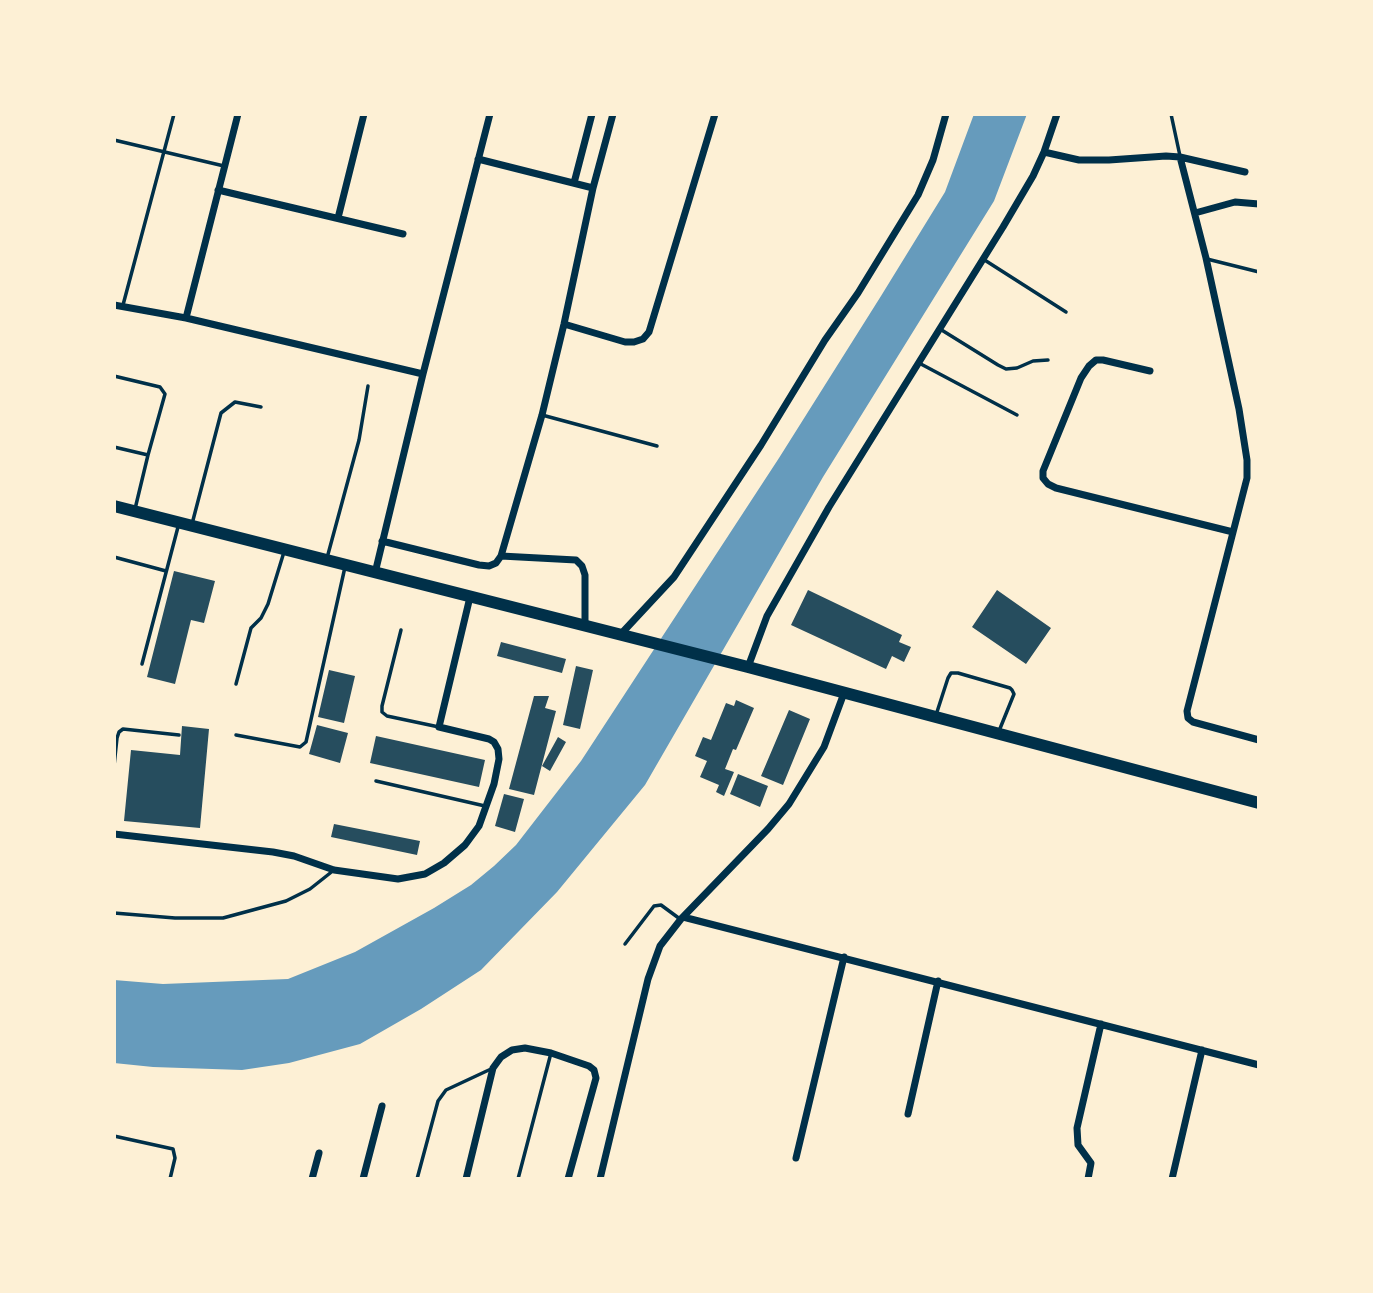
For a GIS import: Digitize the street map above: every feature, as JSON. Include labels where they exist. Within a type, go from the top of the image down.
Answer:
[{"type":"main road","points":[[114,506],[748,667],[1259,803]]},
{"type":"street","points":[[186,317],[238,114]]},
{"type":"street","points":[[338,218],[364,114]]},
{"type":"street","points":[[375,573],[490,114]]},
{"type":"street","points":[[573,183],[592,114]]},
{"type":"street","points":[[382,541],[489,566],[496,563],[501,556],[542,415],[593,188],[613,114]]},
{"type":"street","points":[[564,324],[625,342],[643,340],[649,332],[715,114]]},
{"type":"street","points":[[620,635],[674,577],[761,445],[825,340],[858,293],[918,195],[933,160],[946,114]]},
{"type":"street","points":[[748,667],[767,616],[829,507],[1027,186],[1044,152],[1057,114]]},
{"type":"street","points":[[1044,152],[1079,160],[1180,157],[1245,173]]},
{"type":"street","points":[[1180,157],[1206,258],[1239,409],[1247,460],[1247,478],[1187,711],[1188,718],[1193,722],[1259,740]]},
{"type":"street","points":[[478,159],[593,188]]},
{"type":"street","points":[[218,190],[403,234]]},
{"type":"street","points":[[1195,213],[1235,202],[1259,204]]},
{"type":"street","points":[[114,305],[186,317],[423,374]]},
{"type":"street","points":[[1150,371],[1103,360],[1096,360],[1089,366],[1081,378],[1057,436],[1043,471],[1043,478],[1056,488],[1233,532]]},
{"type":"street","points":[[501,556],[576,560],[585,575],[585,626]]},
{"type":"street","points":[[114,834],[294,856],[334,870],[398,879],[425,874],[444,863],[465,845],[479,826],[494,784],[499,759],[498,749],[489,738],[439,727],[470,597]]},
{"type":"street","points":[[600,1179],[654,959],[660,946],[682,918],[789,804],[824,747],[844,693]]},
{"type":"street","points":[[682,918],[844,957],[1259,1065]]},
{"type":"street","points":[[796,1158],[844,957]]},
{"type":"street","points":[[908,1114],[938,981]]},
{"type":"street","points":[[1088,1179],[1091,1163],[1078,1145],[1077,1128],[1101,1024]]},
{"type":"street","points":[[466,1179],[493,1068],[501,1057],[512,1050],[524,1048],[551,1053],[594,1070],[596,1078],[569,1179]]},
{"type":"street","points":[[1171,1179],[1202,1050]]},
{"type":"street","points":[[363,1179],[382,1106]]},
{"type":"street","points":[[312,1179],[319,1153]]},
{"type":"lane","points":[[122,307],[174,114]]},
{"type":"lane","points":[[1171,114],[1180,157]]},
{"type":"lane","points":[[114,140],[225,166]]},
{"type":"lane","points":[[1206,258],[1259,272]]},
{"type":"lane","points":[[983,259],[1066,312]]},
{"type":"lane","points":[[940,329],[1006,369],[1017,368],[1034,360],[1048,360]]},
{"type":"lane","points":[[919,363],[1017,415]]},
{"type":"lane","points":[[114,376],[160,387],[165,394],[134,512]]},
{"type":"lane","points":[[326,561],[359,440],[368,386]]},
{"type":"lane","points":[[142,664],[166,570],[185,524],[221,413],[235,402],[261,407]]},
{"type":"lane","points":[[542,415],[657,446]]},
{"type":"lane","points":[[114,447],[148,455]]},
{"type":"lane","points":[[236,684],[251,628],[261,618],[268,604],[284,550]]},
{"type":"lane","points":[[114,557],[166,570]]},
{"type":"lane","points":[[236,735],[300,747],[306,742],[345,565]]},
{"type":"lane","points":[[401,631],[382,712],[387,716],[439,727]]},
{"type":"lane","points":[[935,717],[948,678],[951,673],[958,673],[1012,690],[1013,695],[998,734]]},
{"type":"lane","points":[[114,766],[117,738],[123,729],[179,735]]},
{"type":"lane","points":[[376,781],[487,807]]},
{"type":"lane","points":[[114,913],[175,918],[223,918],[286,901],[310,889],[334,870]]},
{"type":"lane","points":[[625,944],[654,906],[661,905],[682,918]]},
{"type":"lane","points":[[518,1179],[551,1053]]},
{"type":"lane","points":[[417,1179],[438,1101],[446,1090],[493,1068]]},
{"type":"lane","points":[[114,1136],[173,1149],[175,1158],[170,1179]]},
{"type":"water","points":[[974,114],[1027,114],[994,201],[823,477],[645,785],[557,892],[481,970],[360,1044],[289,1063],[242,1070],[114,1063],[114,980],[163,984],[288,979],[355,952],[434,908],[471,885],[516,845],[581,761],[779,458],[881,296],[945,192]]},
{"type":"building","points":[[174,571],[215,581],[204,623],[191,620],[175,684],[147,677]]},
{"type":"building","points":[[808,590],[902,635],[899,642],[911,647],[904,662],[892,656],[886,669],[791,625]]},
{"type":"building","points":[[997,590],[1051,628],[1026,664],[972,627]]},
{"type":"building","points":[[501,642],[566,659],[562,673],[497,656]]},
{"type":"building","points":[[576,666],[593,670],[580,729],[563,725]]},
{"type":"building","points":[[329,670],[355,676],[344,723],[318,717]]},
{"type":"building","points":[[534,696],[549,696],[545,708],[556,711],[534,795],[509,789]]},
{"type":"building","points":[[736,700],[754,708],[725,769],[734,772],[724,796],[716,792],[719,785],[700,777],[707,761],[695,756],[703,737],[711,740],[726,703],[734,706]]},
{"type":"building","points":[[789,710],[810,719],[783,785],[761,776]]},
{"type":"building","points":[[317,725],[348,733],[340,763],[309,754]]},
{"type":"building","points":[[182,726],[209,729],[200,828],[124,821],[131,750],[180,755]]},
{"type":"building","points":[[376,736],[485,760],[479,787],[370,763]]},
{"type":"building","points":[[558,737],[566,742],[550,771],[542,766]]},
{"type":"building","points":[[738,774],[768,786],[760,807],[730,794]]},
{"type":"building","points":[[504,794],[524,799],[515,832],[495,826]]},
{"type":"building","points":[[334,824],[420,841],[417,855],[331,837]]}]
